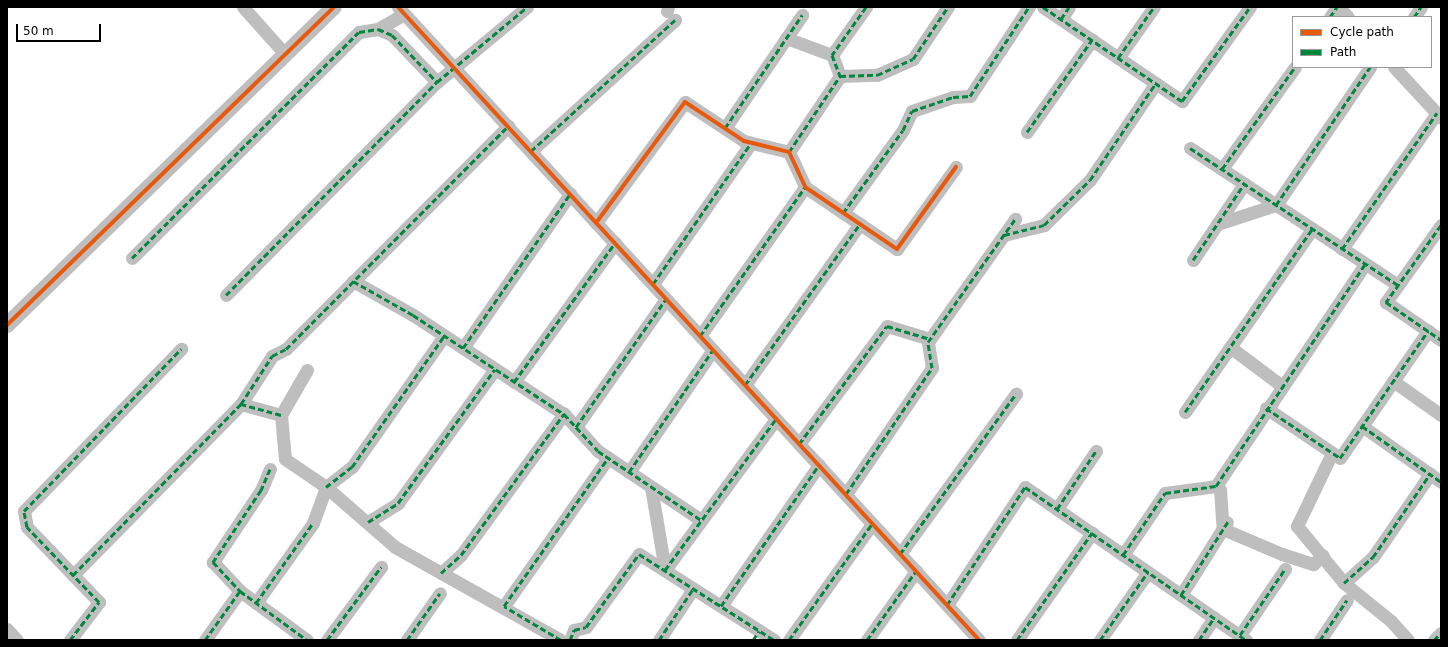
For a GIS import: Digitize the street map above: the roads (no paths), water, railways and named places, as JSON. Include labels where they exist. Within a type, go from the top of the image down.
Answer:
[{"type":"street","points":[[243,7],[286,54]]},
{"type":"street","points":[[7,325],[334,7]]},
{"type":"street","points":[[226,295],[437,82],[456,69],[527,7]]},
{"type":"street","points":[[832,55],[866,7]]},
{"type":"street","points":[[840,76],[877,75],[912,59],[948,7]]},
{"type":"street","points":[[843,213],[903,130],[912,110],[953,97],[970,96],[1029,7]]},
{"type":"street","points":[[1043,7],[1182,101],[1250,7]]},
{"type":"street","points":[[1061,19],[1069,7]]},
{"type":"street","points":[[1118,58],[1154,7]]},
{"type":"street","points":[[1331,16],[1338,7],[1347,16]]},
{"type":"street","points":[[1415,16],[1421,7]]},
{"type":"street","points":[[132,258],[359,32],[378,28],[401,10],[846,494],[976,639]]},
{"type":"street","points":[[531,152],[670,12]]},
{"type":"street","points":[[725,128],[802,15]]},
{"type":"street","points":[[378,28],[392,35],[437,82]]},
{"type":"street","points":[[786,38],[832,55],[840,76]]},
{"type":"street","points":[[1027,132],[1092,40]]},
{"type":"street","points":[[1222,169],[1294,68]]},
{"type":"street","points":[[1217,224],[1276,205],[1369,68]]},
{"type":"street","points":[[1342,249],[1439,116],[1395,68]]},
{"type":"street","points":[[789,152],[840,76]]},
{"type":"street","points":[[1004,235],[1044,225],[1090,180],[1156,83]]},
{"type":"street","points":[[596,223],[685,102],[751,143],[789,152]]},
{"type":"street","points":[[73,575],[241,404],[272,356],[286,349],[508,126]]},
{"type":"street","points":[[653,284],[751,143]]},
{"type":"street","points":[[1190,148],[1398,286]]},
{"type":"street","points":[[789,152],[805,187],[897,249],[956,167]]},
{"type":"street","points":[[1193,260],[1244,184]]},
{"type":"street","points":[[700,336],[805,187]]},
{"type":"street","points":[[463,348],[570,194]]},
{"type":"street","points":[[846,494],[932,368],[928,342],[1015,219]]},
{"type":"street","points":[[745,384],[860,224]]},
{"type":"street","points":[[1441,225],[1386,302],[1441,340]]},
{"type":"street","points":[[1184,412],[1312,228]]},
{"type":"street","points":[[514,382],[615,243]]},
{"type":"street","points":[[1123,555],[1165,493],[1216,486],[1266,408],[1365,264]]},
{"type":"street","points":[[353,281],[444,336],[564,414],[598,451],[701,520]]},
{"type":"street","points":[[576,427],[666,299]]},
{"type":"street","points":[[799,444],[887,326],[930,339]]},
{"type":"street","points":[[1266,408],[1340,458],[1428,330]]},
{"type":"street","points":[[256,603],[313,523],[326,488],[352,467],[444,336]]},
{"type":"street","points":[[1230,347],[1282,386]]},
{"type":"street","points":[[70,640],[100,602],[27,527],[24,511],[181,349]]},
{"type":"street","points":[[629,472],[713,350]]},
{"type":"street","points":[[368,522],[398,503],[496,369]]},
{"type":"street","points":[[307,370],[281,415],[285,459],[326,488],[368,522],[395,547],[504,606],[561,640]]},
{"type":"street","points":[[1393,381],[1441,415]]},
{"type":"street","points":[[900,554],[1016,394]]},
{"type":"street","points":[[241,404],[281,415]]},
{"type":"street","points":[[441,573],[461,555],[564,414]]},
{"type":"street","points":[[665,570],[776,419]]},
{"type":"street","points":[[1344,583],[1373,557],[1436,478],[1362,426]]},
{"type":"street","points":[[1057,509],[1096,451]]},
{"type":"street","points":[[1332,453],[1297,526],[1323,555],[1344,583],[1391,621],[1408,640]]},
{"type":"street","points":[[504,606],[608,458]]},
{"type":"street","points":[[721,606],[819,465]]},
{"type":"street","points":[[270,469],[261,490],[212,562],[240,591],[307,640]]},
{"type":"street","points":[[1181,595],[1226,524],[1220,490],[1216,486]]},
{"type":"street","points":[[651,487],[665,570]]},
{"type":"street","points":[[947,605],[1025,487],[1243,638],[1285,569]]},
{"type":"street","points":[[789,640],[872,524]]},
{"type":"street","points":[[1226,524],[1282,554],[1313,564],[1323,555]]},
{"type":"street","points":[[1017,640],[1092,533]]},
{"type":"street","points":[[570,640],[574,630],[586,627],[639,554],[721,606],[756,635],[774,640]]},
{"type":"street","points":[[327,640],[381,567]]},
{"type":"street","points":[[867,640],[916,571]]},
{"type":"street","points":[[1100,640],[1148,572]]},
{"type":"street","points":[[659,640],[693,588]]},
{"type":"street","points":[[206,640],[240,591]]},
{"type":"street","points":[[407,640],[440,593]]},
{"type":"street","points":[[1320,640],[1347,600]]},
{"type":"street","points":[[1199,640],[1214,618]]},
{"type":"street","points":[[7,629],[17,640]]},
{"type":"street","points":[[1434,640],[1441,633]]}]
